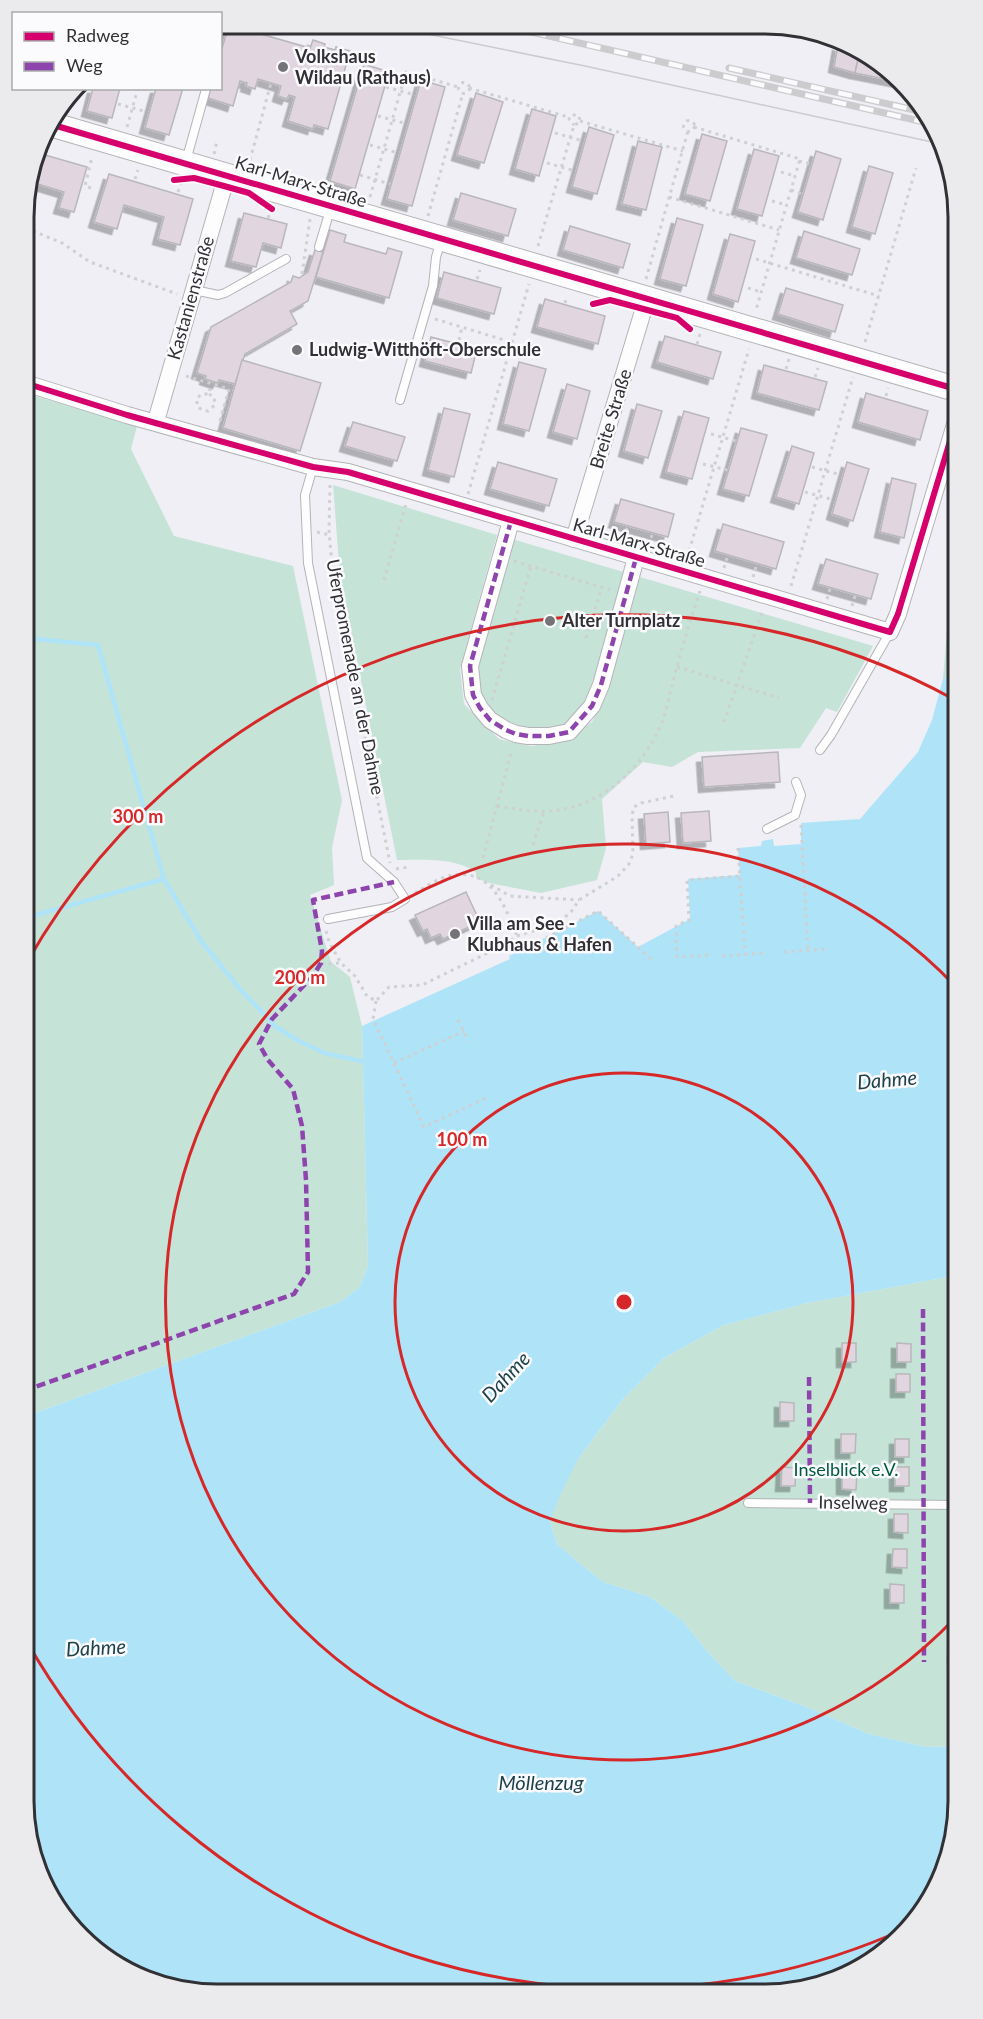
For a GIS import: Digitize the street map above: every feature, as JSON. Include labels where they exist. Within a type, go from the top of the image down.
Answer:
[{"type":"main road","name":"Karl-Marx-Straße","points":[[59,126],[122,144],[181,177],[226,175],[948,387]]},
{"type":"street","name":"Kastanienstraße","points":[[156,421],[226,175]]},
{"type":"street","name":"Breite Straße","points":[[574,539],[644,297]]},
{"type":"street","name":"Karl-Marx-Straße","points":[[35,386],[128,415],[314,467],[348,472],[574,539],[642,554],[683,571],[890,632]]},
{"type":"street","points":[[890,632],[898,614],[948,448]]},
{"type":"street","points":[[511,521],[470,666],[473,695],[490,720],[516,734],[549,736],[569,732],[592,706],[601,685],[626,594],[642,554]]},
{"type":"lane","points":[[181,177],[206,90]]},
{"type":"lane","points":[[319,247],[331,206]]},
{"type":"lane","points":[[400,400],[433,286],[436,257],[432,235]]},
{"type":"lane","points":[[193,294],[225,293],[286,259]]},
{"type":"lane","name":"Uferpromenade an der Dahme","points":[[314,467],[305,495],[308,563],[367,858],[394,882]]},
{"type":"lane","points":[[820,750],[831,735],[890,632]]},
{"type":"lane","points":[[767,830],[795,815],[801,795],[796,782]]},
{"type":"lane","points":[[328,919],[392,907],[405,899],[394,882]]},
{"type":"lane","name":"Inselweg","points":[[748,1503],[948,1505]]},
{"type":"path","points":[[364,216],[406,72],[458,87],[463,93]]},
{"type":"path","points":[[458,87],[465,82],[469,88],[569,118]]},
{"type":"path","points":[[250,160],[271,83]]},
{"type":"path","points":[[386,87],[415,95]]},
{"type":"path","points":[[463,93],[468,92],[469,88]]},
{"type":"path","points":[[122,144],[137,90]]},
{"type":"path","points":[[432,235],[463,93]]},
{"type":"path","points":[[118,104],[147,112]]},
{"type":"path","points":[[569,118],[576,114],[580,121]]},
{"type":"path","points":[[378,116],[407,124]]},
{"type":"path","points":[[569,118],[570,123],[574,125]]},
{"type":"path","points":[[463,507],[574,125],[580,121],[683,151]]},
{"type":"path","points":[[688,131],[684,128],[686,121],[692,121],[694,127]]},
{"type":"path","points":[[644,297],[688,131],[694,127]]},
{"type":"path","points":[[694,127],[811,164]]},
{"type":"path","points":[[555,133],[583,141]]},
{"type":"path","points":[[214,154],[217,141]]},
{"type":"path","points":[[370,145],[398,153]]},
{"type":"path","points":[[92,157],[85,186],[92,188]]},
{"type":"path","points":[[683,571],[723,438],[753,330],[761,292],[799,161]]},
{"type":"path","points":[[547,163],[575,171]]},
{"type":"path","points":[[787,602],[916,168]]},
{"type":"path","points":[[135,179],[138,170]]},
{"type":"path","points":[[781,172],[795,176]]},
{"type":"path","points":[[360,175],[390,184]]},
{"type":"path","points":[[178,192],[181,177]]},
{"type":"path","points":[[791,190],[802,194]]},
{"type":"path","points":[[669,197],[779,230]]},
{"type":"path","points":[[772,201],[787,205]]},
{"type":"path","points":[[268,218],[269,208]]},
{"type":"path","points":[[302,274],[310,220]]},
{"type":"path","points":[[35,232],[62,243],[90,262],[193,294]]},
{"type":"path","points":[[756,259],[879,296]]},
{"type":"path","points":[[477,279],[480,270]]},
{"type":"path","points":[[748,288],[761,292]]},
{"type":"path","points":[[565,303],[567,296]]},
{"type":"path","points":[[425,316],[512,342]]},
{"type":"path","points":[[459,340],[462,327]]},
{"type":"path","points":[[697,344],[701,332]]},
{"type":"path","points":[[786,369],[790,358]]},
{"type":"path","points":[[815,377],[819,366]]},
{"type":"path","points":[[186,376],[229,389],[219,426]]},
{"type":"path","points":[[209,394],[211,384]]},
{"type":"path","points":[[886,396],[889,387]]},
{"type":"path","points":[[202,394],[209,394],[214,397],[215,405],[208,411],[202,410],[197,406],[197,398],[202,394]]},
{"type":"path","points":[[711,434],[736,441]]},
{"type":"path","points":[[703,464],[728,471]]},
{"type":"path","points":[[812,467],[841,475]]},
{"type":"path","points":[[384,580],[410,491]]},
{"type":"path","points":[[805,492],[834,500]]},
{"type":"path","points":[[622,543],[627,528]]},
{"type":"path","points":[[642,554],[652,535]]},
{"type":"path","points":[[500,557],[626,594]]},
{"type":"path","points":[[723,572],[727,558]]},
{"type":"path","points":[[491,703],[531,566]]},
{"type":"path","points":[[586,639],[602,587]]},
{"type":"path","points":[[497,806],[544,811],[572,807],[594,799],[620,782],[630,772],[647,750],[660,727],[698,595]]},
{"type":"path","points":[[724,722],[762,614]]},
{"type":"path","points":[[677,667],[778,698]]},
{"type":"path","points":[[483,858],[514,744]]},
{"type":"path","points":[[488,1096],[424,1127],[373,1019],[376,1000],[389,987],[422,985],[504,945],[517,936],[558,923],[571,912],[579,900],[618,876],[629,864],[633,854],[632,815],[634,807],[641,803],[674,795]]},
{"type":"path","points":[[533,845],[544,811]]},
{"type":"path","points":[[801,823],[808,950]]},
{"type":"path","points":[[738,848],[745,954]]},
{"type":"path","points":[[392,870],[409,867]]},
{"type":"path","points":[[405,899],[443,877],[459,875],[488,883],[510,896],[579,900]]},
{"type":"path","points":[[708,955],[677,957],[675,926],[689,920],[687,880],[740,876]]},
{"type":"path","points":[[488,883],[499,896],[517,936]]},
{"type":"path","points":[[546,938],[598,911],[651,959]]},
{"type":"path","points":[[328,919],[324,922],[328,942],[341,963],[355,976],[363,992],[376,1000]]},
{"type":"path","points":[[784,952],[828,949]]},
{"type":"path","points":[[722,956],[767,953]]},
{"type":"path","points":[[321,964],[341,963]]},
{"type":"path","points":[[458,1020],[468,1041]]},
{"type":"path","points":[[394,1063],[464,1031]]},
{"type":"green space","points":[[35,396],[137,426],[131,449],[174,536],[293,566],[342,800],[332,848],[334,885],[310,895],[331,962],[350,977],[362,1026],[368,1265],[360,1287],[340,1302],[34,1413]]},
{"type":"green space","points":[[333,485],[497,535],[460,669],[464,704],[499,739],[531,746],[562,742],[592,722],[607,693],[640,577],[873,646],[837,712],[826,708],[800,748],[698,752],[672,767],[643,762],[602,799],[606,848],[597,880],[541,893],[489,883],[476,878],[476,872],[458,864],[438,860],[397,860],[340,576]]},
{"type":"green space","name":"Alter Turnplatz","points":[[512,539],[627,573],[590,697],[569,723],[552,730],[528,732],[507,725],[490,712],[478,693],[474,670]]},
{"type":"green space","points":[[948,618],[948,676],[943,679]]},
{"type":"green space","name":"Inselblick e.V.","points":[[948,1277],[948,1746],[926,1747],[869,1734],[804,1706],[735,1681],[683,1621],[650,1597],[603,1582],[557,1544],[550,1521],[562,1487],[578,1459],[623,1399],[664,1358],[724,1325],[807,1303]]},
{"type":"water","points":[[948,676],[948,1277],[807,1303],[724,1325],[664,1358],[623,1399],[578,1459],[550,1521],[557,1544],[603,1582],[650,1597],[683,1621],[735,1681],[804,1706],[869,1734],[926,1747],[948,1746],[948,1814],[945,1837],[939,1860],[924,1893],[895,1931],[867,1954],[847,1966],[824,1975],[790,1983],[217,1984],[193,1983],[170,1978],[147,1971],[126,1960],[106,1947],[72,1913],[48,1872],[36,1826],[34,1802],[34,1413],[340,1302],[360,1287],[368,1265],[362,1026],[510,959],[509,956],[598,911],[638,947],[690,919],[688,879],[740,875],[738,848],[761,846],[762,841],[773,839],[774,846],[801,844],[801,823],[860,819],[918,752],[932,720],[943,679]]},
{"type":"building","name":"Volkshaus Wildau (Rathaus)","points":[[226,34],[261,34],[310,48],[313,40],[325,44],[324,47],[335,50],[336,47],[350,51],[328,129],[314,125],[313,129],[288,121],[295,97],[289,95],[287,99],[278,96],[281,86],[258,79],[255,89],[240,81],[233,106],[208,98],[210,90],[222,90],[222,48]]},
{"type":"building","points":[[837,49],[858,60],[855,73],[834,67]]},
{"type":"building","points":[[858,60],[885,79],[855,73]]},
{"type":"building","points":[[364,64],[389,72],[355,189],[330,181]]},
{"type":"building","points":[[421,80],[445,87],[412,206],[387,199]]},
{"type":"building","points":[[92,90],[119,90],[112,118],[87,111]]},
{"type":"building","points":[[155,90],[182,90],[169,135],[145,128]]},
{"type":"building","points":[[476,93],[503,102],[484,163],[457,155]]},
{"type":"building","points":[[532,109],[556,116],[539,176],[515,169]]},
{"type":"building","points":[[589,127],[614,135],[597,194],[572,187]]},
{"type":"building","points":[[702,134],[727,141],[710,201],[685,194]]},
{"type":"building","points":[[638,141],[662,147],[646,210],[622,204]]},
{"type":"building","points":[[754,149],[779,156],[762,216],[737,209]]},
{"type":"building","points":[[816,151],[841,159],[823,220],[798,212]]},
{"type":"building","points":[[46,155],[87,167],[74,212],[59,208],[64,192],[38,184]]},
{"type":"building","points":[[869,166],[893,173],[875,234],[852,227]]},
{"type":"building","points":[[109,174],[193,199],[180,245],[158,239],[164,217],[124,205],[117,229],[94,222]]},
{"type":"building","points":[[461,193],[516,209],[508,236],[453,220]]},
{"type":"building","points":[[244,213],[287,224],[281,248],[263,243],[256,267],[231,261]]},
{"type":"building","points":[[677,218],[703,225],[686,286],[660,279]]},
{"type":"building","points":[[570,226],[630,244],[623,268],[563,250]]},
{"type":"building","points":[[330,230],[346,235],[344,242],[386,254],[388,248],[402,252],[389,298],[316,277]]},
{"type":"building","points":[[804,231],[860,249],[852,275],[796,258]]},
{"type":"building","points":[[730,234],[755,241],[738,302],[713,294]]},
{"type":"building","points":[[315,250],[323,252],[308,301],[290,311],[297,324],[245,354],[235,384],[219,380],[218,383],[205,379],[206,376],[197,373],[211,327],[291,282],[293,276],[299,278],[308,272]]},
{"type":"building","points":[[444,272],[501,288],[494,314],[437,298]]},
{"type":"building","points":[[786,288],[843,305],[835,332],[778,314]]},
{"type":"building","points":[[545,299],[605,316],[598,344],[537,327]]},
{"type":"building","points":[[665,336],[721,352],[713,379],[657,362]]},
{"type":"building","points":[[431,337],[477,349],[471,373],[425,361]]},
{"type":"building","points":[[242,360],[321,383],[300,451],[223,428]]},
{"type":"building","points":[[519,362],[546,369],[529,431],[503,424]]},
{"type":"building","points":[[764,365],[827,382],[819,410],[757,393]]},
{"type":"building","points":[[567,384],[590,391],[577,439],[553,432]]},
{"type":"building","points":[[866,393],[928,411],[920,440],[858,422]]},
{"type":"building","points":[[637,404],[662,411],[648,458],[624,451]]},
{"type":"building","points":[[444,408],[470,414],[454,477],[428,470]]},
{"type":"building","points":[[684,411],[709,418],[692,479],[666,472]]},
{"type":"building","points":[[353,422],[405,437],[397,461],[345,446]]},
{"type":"building","points":[[741,428],[767,435],[749,496],[723,489]]},
{"type":"building","points":[[792,446],[814,453],[799,504],[776,497]]},
{"type":"building","points":[[498,462],[557,479],[549,506],[490,489]]},
{"type":"building","points":[[847,462],[869,469],[853,521],[832,514]]},
{"type":"building","points":[[892,478],[916,484],[904,538],[880,532]]},
{"type":"building","points":[[621,499],[674,514],[668,537],[614,522]]},
{"type":"building","points":[[723,524],[784,542],[776,569],[715,551]]},
{"type":"building","points":[[826,559],[878,574],[871,599],[818,584]]},
{"type":"building","points":[[778,752],[780,782],[704,787],[702,757]]},
{"type":"building","points":[[709,811],[711,841],[683,843],[681,813]]},
{"type":"building","points":[[668,812],[670,842],[646,844],[644,814]]},
{"type":"building","points":[[466,892],[480,922],[443,939],[440,934],[431,938],[427,929],[423,931],[415,915]]},
{"type":"building","points":[[842,1343],[856,1343],[856,1362],[842,1362]]},
{"type":"building","points":[[897,1343],[911,1344],[911,1362],[897,1362]]},
{"type":"building","points":[[896,1374],[910,1374],[910,1392],[896,1392]]},
{"type":"building","points":[[780,1402],[794,1403],[794,1421],[780,1421]]},
{"type":"building","points":[[841,1434],[856,1434],[855,1453],[841,1453]]},
{"type":"building","points":[[895,1439],[909,1439],[909,1457],[895,1457]]},
{"type":"building","points":[[782,1467],[796,1468],[795,1486],[781,1486]]},
{"type":"building","points":[[895,1467],[909,1467],[909,1486],[895,1486]]},
{"type":"building","points":[[842,1470],[857,1471],[856,1490],[842,1489]]},
{"type":"building","points":[[894,1514],[908,1514],[908,1533],[894,1532]]},
{"type":"building","points":[[893,1549],[907,1549],[907,1568],[892,1567]]},
{"type":"building","points":[[890,1584],[904,1585],[904,1603],[890,1603]]},
{"type":"waterway","points":[[35,639],[98,645],[164,879],[201,941],[239,988],[276,1027],[324,1053],[361,1061]]},
{"type":"waterway","points":[[35,915],[164,879]]},
{"type":"tram line","points":[[427,34],[932,142]]},
{"type":"railway","points":[[540,34],[921,121]]},
{"type":"railway","points":[[729,68],[913,110]]},
{"type":"marked path","points":[[511,521],[470,666],[473,695],[480,708],[490,720],[516,734],[549,736],[569,732],[592,706],[601,685],[636,558]]},
{"type":"marked path","points":[[34,1387],[294,1294],[308,1272],[302,1126],[293,1089],[268,1060],[259,1044],[272,1019],[313,976],[321,963],[322,951],[313,900],[394,882]]},
{"type":"marked path","points":[[923,1309],[924,1662]]},
{"type":"marked path","points":[[809,1377],[810,1503]]},
{"type":"cycle path","points":[[59,127],[948,387]]},
{"type":"cycle path","points":[[174,180],[194,178],[249,193],[272,209]]},
{"type":"cycle path","points":[[593,304],[610,300],[677,318],[690,329]]},
{"type":"cycle path","points":[[35,386],[127,415],[313,467],[348,472],[890,632],[898,614],[948,448]]},
{"type":"place","name":"Volkshaus Wildau (Rathaus)","points":[[283,67]]},
{"type":"place","name":"Ludwig-Witthöft-Oberschule","points":[[297,350]]},
{"type":"place","name":"Alter Turnplatz","points":[[550,621]]},
{"type":"place","name":"Villa am See - Klubhaus & Hafen","points":[[455,934]]},
{"type":"water label","name":"Dahme","points":[[887,1080]]},
{"type":"water label","name":"Dahme","points":[[506,1377]]},
{"type":"water label","name":"Dahme","points":[[96,1648]]},
{"type":"water label","name":"Möllenzug","points":[[541,1783]]}]
